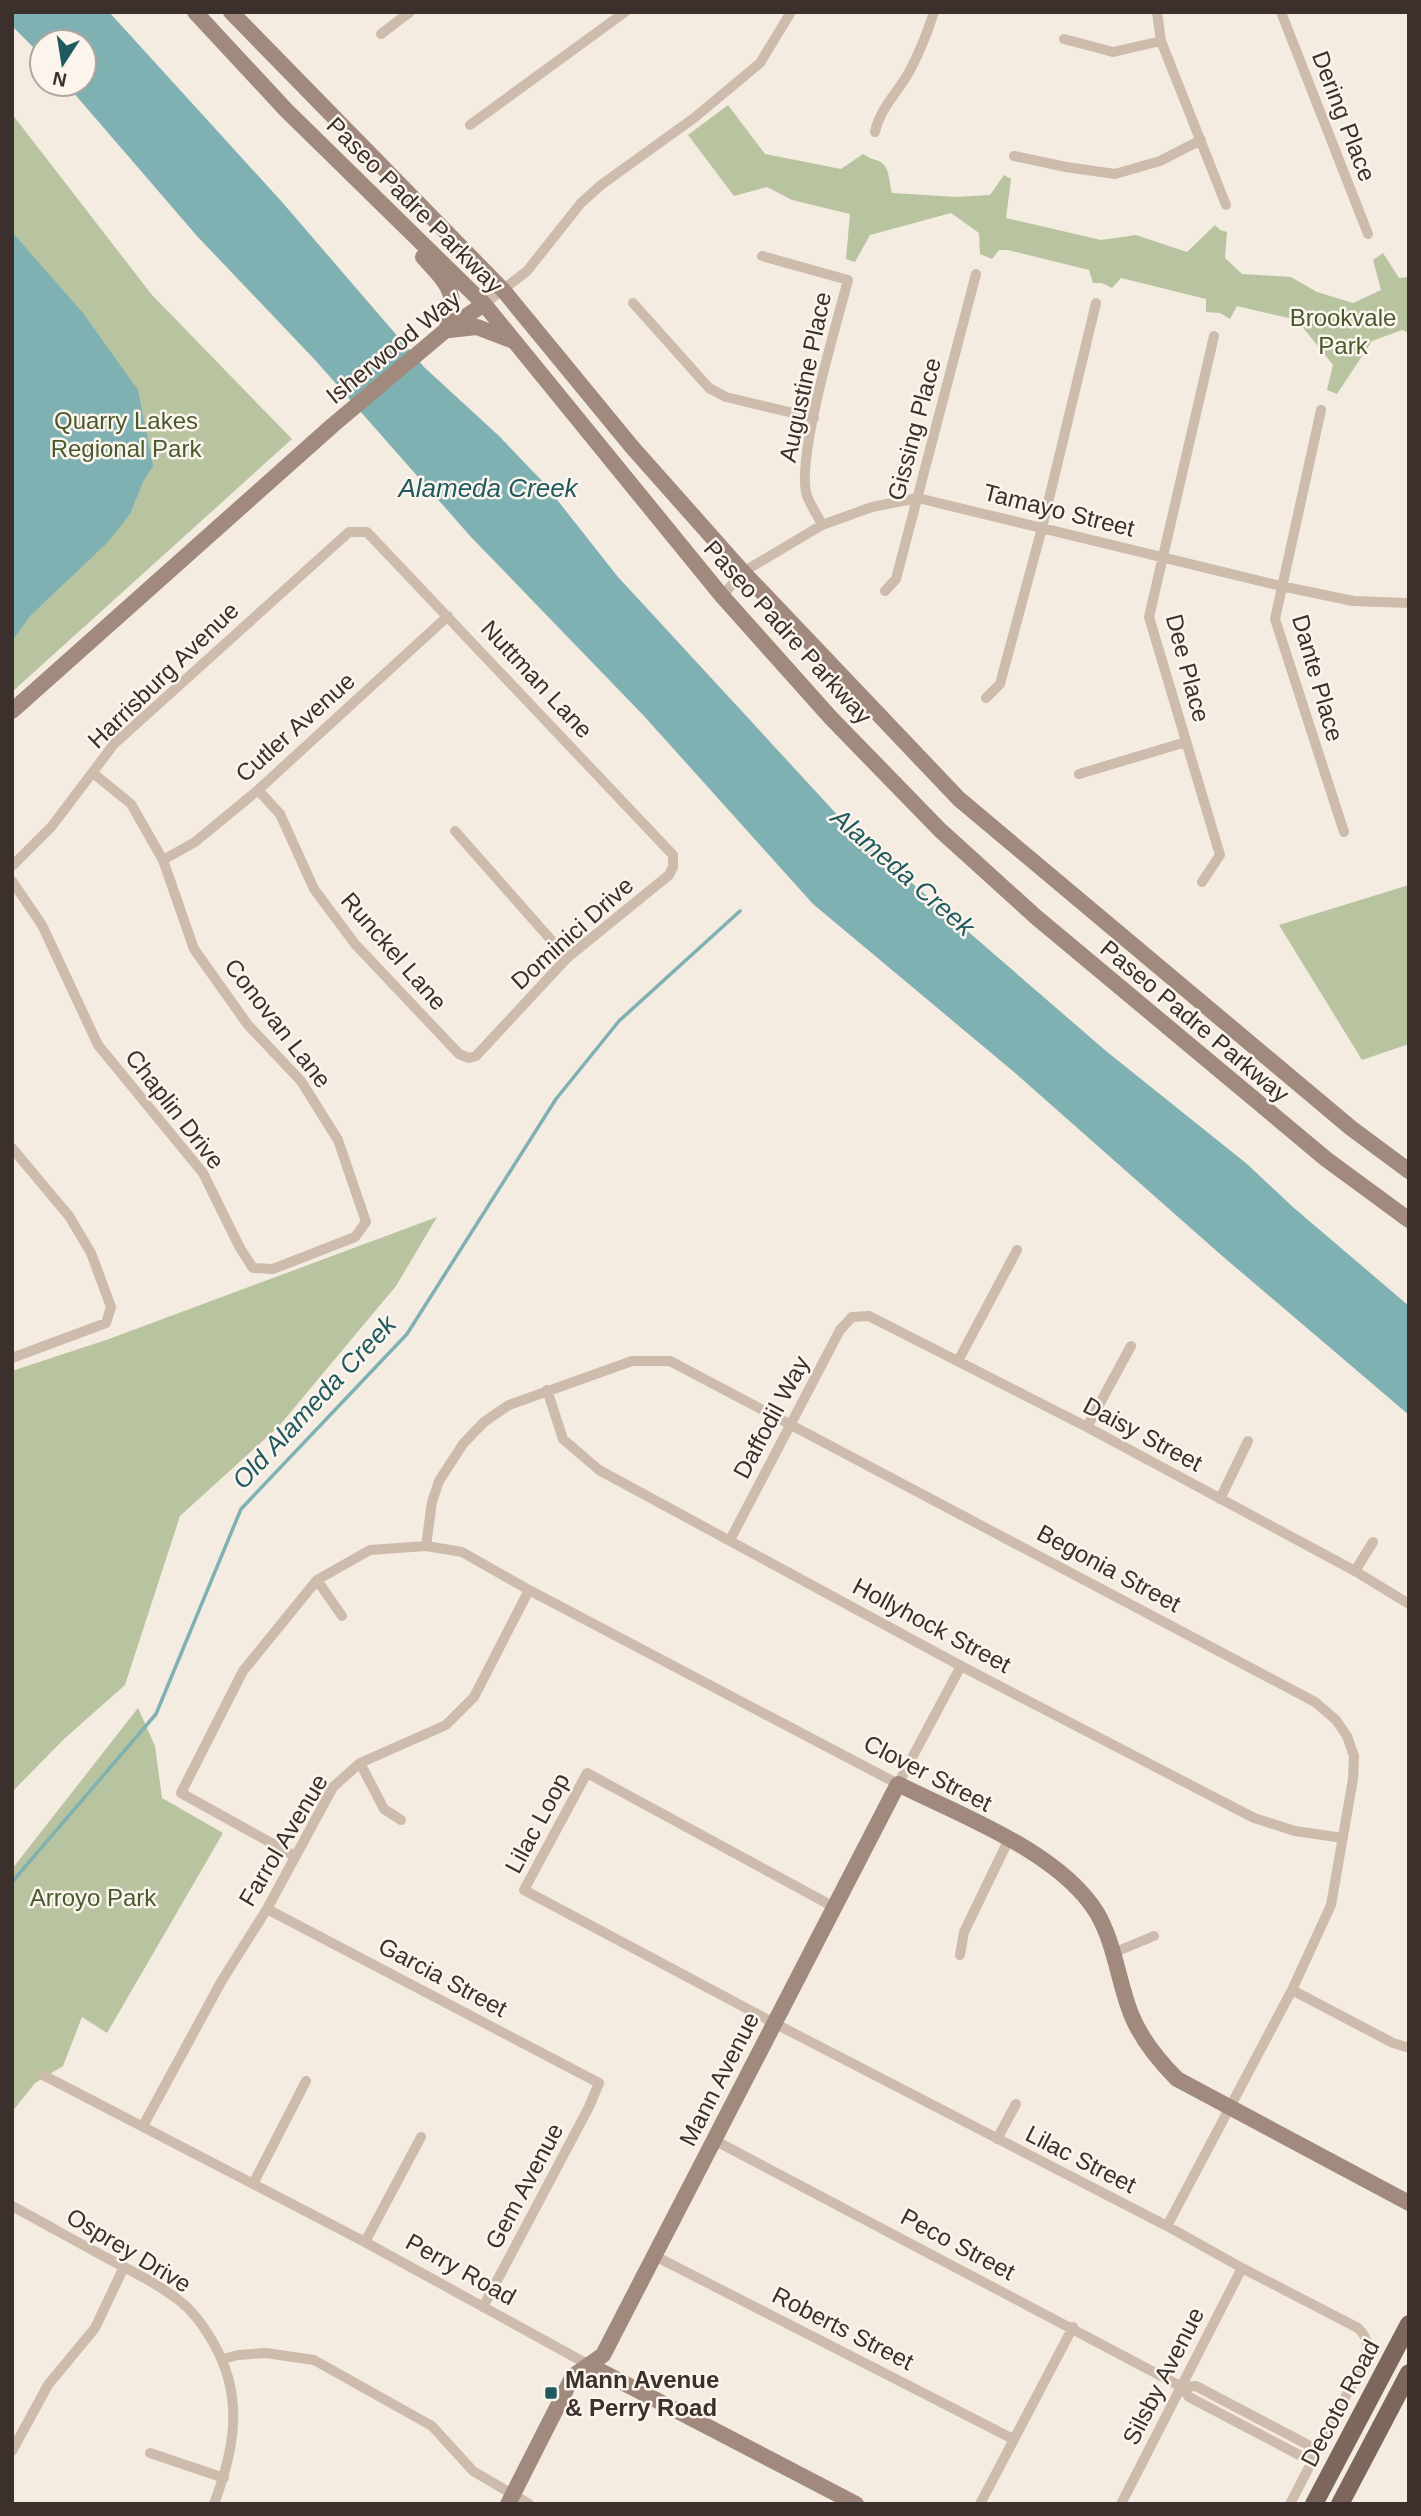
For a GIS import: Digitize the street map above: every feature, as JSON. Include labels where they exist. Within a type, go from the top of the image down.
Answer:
[{"type":"main road","name":"Paseo Padre Parkway","points":[[195,12],[286,110],[484,304],[722,596],[840,727],[940,830],[1035,917],[1326,1159],[1409,1220]]},
{"type":"main road","name":"Paseo Padre Parkway","points":[[231,12],[503,290],[632,447],[743,572],[959,799],[1351,1128],[1409,1171]]},
{"type":"main road","points":[[386,208],[409,241],[448,286],[454,300],[452,315],[445,331]]},
{"type":"main road","name":"Isherwood Way","points":[[12,710],[339,419],[445,331],[484,304]]},
{"type":"main road","points":[[445,331],[477,327],[515,341]]},
{"type":"main road","name":"Clover Street","points":[[898,1784],[1009,1839],[1049,1863],[1076,1886],[1096,1913],[1113,1953],[1131,2015],[1155,2056],[1177,2079],[1409,2203]]},
{"type":"main road","name":"Mann Avenue","points":[[510,2499],[573,2376],[603,2355],[898,1784]]},
{"type":"main road","name":"Decoto Road","points":[[1314,2504],[1409,2324]]},
{"type":"main road","name":"Perry Road","points":[[589,2365],[856,2504]]},
{"type":"main road","name":"Decoto Road","points":[[1340,2504],[1409,2373]]},
{"type":"street","points":[[381,34],[410,12]]},
{"type":"street","points":[[470,125],[625,12]]},
{"type":"street","name":"Isherwood Way","points":[[484,304],[527,271],[601,185],[694,118],[760,62],[791,12]]},
{"type":"street","points":[[875,132],[878,118],[923,46],[934,12]]},
{"type":"street","points":[[1157,12],[1161,41],[1226,205]]},
{"type":"street","name":"Dering Place","points":[[1281,12],[1368,234]]},
{"type":"street","points":[[1064,39],[1113,52],[1161,41]]},
{"type":"street","points":[[1014,156],[1115,174],[1160,161],[1201,140]]},
{"type":"street","name":"Augustine Place","points":[[762,256],[848,280],[814,418],[804,472],[807,496],[822,525]]},
{"type":"street","name":"Gissing Place","points":[[885,591],[896,579],[976,274]]},
{"type":"street","points":[[633,303],[709,388],[726,397],[814,418]]},
{"type":"street","points":[[986,698],[1000,684],[1042,528],[1096,303]]},
{"type":"street","name":"Dee Place","points":[[1202,883],[1220,855],[1149,617],[1214,336]]},
{"type":"street","name":"Dante Place","points":[[1321,410],[1275,619],[1344,832]]},
{"type":"street","name":"Tamayo Street","points":[[722,596],[743,572],[822,525],[872,507],[918,498],[1281,586],[1353,601],[1409,603]]},
{"type":"street","name":"Nuttman Lane","points":[[357,531],[367,532],[673,855],[673,867]]},
{"type":"street","name":"Harrisburg Avenue","points":[[12,866],[52,826],[114,744],[349,532],[357,531]]},
{"type":"street","name":"Cutler Avenue","points":[[163,860],[195,842],[258,790],[448,616]]},
{"type":"street","points":[[1079,774],[1186,742]]},
{"type":"street","name":"Conovan Lane","points":[[93,773],[131,804],[163,860],[194,949],[248,1026],[301,1081],[338,1140],[366,1222],[355,1237]]},
{"type":"street","name":"Runckel Lane","points":[[258,790],[280,814],[313,889],[355,944],[459,1054],[469,1058]]},
{"type":"street","points":[[455,831],[567,958]]},
{"type":"street","name":"Dominici Drive","points":[[469,1058],[476,1056],[567,958],[669,875],[673,867]]},
{"type":"street","name":"Chaplin Drive","points":[[12,881],[42,926],[98,1045],[203,1173],[240,1248],[253,1268],[272,1269],[355,1237]]},
{"type":"street","points":[[12,1149],[69,1216],[92,1253],[111,1307],[106,1323],[12,1358]]},
{"type":"street","points":[[958,1361],[1017,1250]]},
{"type":"street","name":"Daisy Street","points":[[852,1317],[869,1316],[1087,1427],[1355,1571],[1409,1604]]},
{"type":"street","name":"Daffodil Way","points":[[730,1539],[840,1330],[852,1317]]},
{"type":"street","points":[[1087,1427],[1131,1346]]},
{"type":"street","name":"Begonia Street","points":[[426,1546],[432,1502],[439,1481],[463,1444],[484,1422],[509,1405],[632,1361],[670,1361],[1315,1702],[1336,1720],[1347,1736],[1354,1756],[1353,1779],[1331,1905],[1292,1990],[1227,2108],[1167,2226]]},
{"type":"street","name":"Hollyhock Street","points":[[547,1390],[563,1439],[599,1470],[961,1666],[1254,1818],[1295,1831],[1343,1838]]},
{"type":"street","points":[[1220,1499],[1248,1441]]},
{"type":"street","points":[[1355,1571],[1373,1542]]},
{"type":"street","name":"Clover Street","points":[[295,1856],[181,1793],[243,1671],[317,1580],[370,1550],[426,1546],[462,1552],[898,1784]]},
{"type":"street","points":[[317,1580],[342,1616]]},
{"type":"street","name":"Farrol Avenue","points":[[143,2126],[221,1982],[267,1909],[333,1787],[360,1763],[446,1724],[474,1697],[529,1590]]},
{"type":"street","name":"Mann Avenue","points":[[898,1784],[961,1666]]},
{"type":"street","points":[[360,1763],[384,1809],[401,1820]]},
{"type":"street","name":"Lilac Loop","points":[[774,2023],[524,1890],[587,1773],[834,1907]]},
{"type":"street","points":[[960,1955],[964,1932],[1009,1839]]},
{"type":"street","name":"Garcia Street","points":[[267,1909],[599,2082]]},
{"type":"street","points":[[1113,1953],[1154,1936]]},
{"type":"street","points":[[1292,1990],[1393,2043],[1407,2046]]},
{"type":"street","name":"Lilac Street","points":[[774,2023],[1167,2226],[1358,2328],[1366,2336]]},
{"type":"street","name":"Perry Road","points":[[43,2075],[365,2242],[589,2365]]},
{"type":"street","points":[[253,2184],[306,2081]]},
{"type":"street","name":"Gem Avenue","points":[[483,2308],[589,2107],[599,2082]]},
{"type":"street","points":[[998,2139],[1016,2104]]},
{"type":"street","points":[[365,2242],[421,2137]]},
{"type":"street","name":"Peco Street","points":[[714,2140],[1073,2327],[1182,2387],[1189,2396],[1303,2457],[1315,2456]]},
{"type":"street","points":[[12,2220],[15,2208]]},
{"type":"street","name":"Osprey Drive","points":[[15,2208],[124,2267],[180,2301],[203,2324],[223,2359],[232,2387],[234,2422],[231,2448],[214,2504]]},
{"type":"street","name":"Roberts Street","points":[[653,2255],[1013,2439]]},
{"type":"street","points":[[12,2451],[48,2385],[95,2328],[124,2267]]},
{"type":"street","name":"Silsby Avenue","points":[[1121,2504],[1242,2268]]},
{"type":"street","points":[[980,2504],[1073,2327]]},
{"type":"street","name":"Decoto Road","points":[[1290,2504],[1366,2359],[1369,2346],[1366,2336]]},
{"type":"street","points":[[223,2359],[266,2353],[314,2361],[432,2426],[473,2471],[510,2499],[529,2504]]},
{"type":"street","points":[[150,2453],[224,2478]]},
{"type":"green space","name":"Brookvale Park","points":[[728,105],[765,154],[841,169],[863,154],[883,163],[892,193],[957,197],[990,195],[1004,175],[1011,179],[1006,218],[1101,240],[1136,235],[1187,252],[1215,225],[1227,232],[1225,258],[1242,274],[1291,277],[1317,292],[1353,303],[1381,290],[1373,260],[1383,253],[1399,278],[1409,277],[1409,333],[1402,330],[1372,341],[1337,394],[1327,390],[1333,365],[1297,320],[1237,306],[1230,319],[1220,313],[1206,312],[1206,299],[1121,278],[1112,288],[1102,283],[1093,283],[1089,270],[1008,250],[999,250],[992,259],[980,254],[979,233],[951,213],[870,235],[855,262],[846,259],[850,214],[792,200],[767,187],[734,196],[688,135]]},
{"type":"green space","name":"Quarry Lakes Regional Park","points":[[12,114],[152,295],[292,439],[12,692]]},
{"type":"green space","points":[[1409,885],[1409,1044],[1362,1060],[1279,925]]},
{"type":"green space","points":[[437,1217],[396,1286],[279,1426],[180,1516],[125,1685],[64,1739],[12,1792],[12,1371],[109,1339]]},
{"type":"green space","name":"Arroyo Park","points":[[138,1708],[155,1746],[162,1798],[223,1833],[107,2033],[82,2017],[63,2066],[35,2083],[12,2112],[12,1869]]},
{"type":"water","name":"Alameda Creek","points":[[12,12],[109,12],[282,202],[424,367],[499,436],[543,482],[618,577],[854,833],[1106,1051],[1247,1164],[1294,1208],[1409,1306],[1409,1415],[1220,1254],[1014,1072],[813,904],[644,716],[471,537],[316,361],[197,236],[78,98],[98,98],[98,28],[28,28],[28,42],[12,26]]},
{"type":"water","points":[[12,232],[83,313],[138,390],[153,466],[143,482],[130,514],[108,542],[30,616],[12,641]]},
{"type":"waterway","name":"Old Alameda Creek","points":[[12,1882],[156,1714],[241,1509],[407,1334],[556,1099],[619,1021],[740,911]]},
{"type":"place","name":"Mann Avenue & Perry Road","points":[[551,2393]]}]
